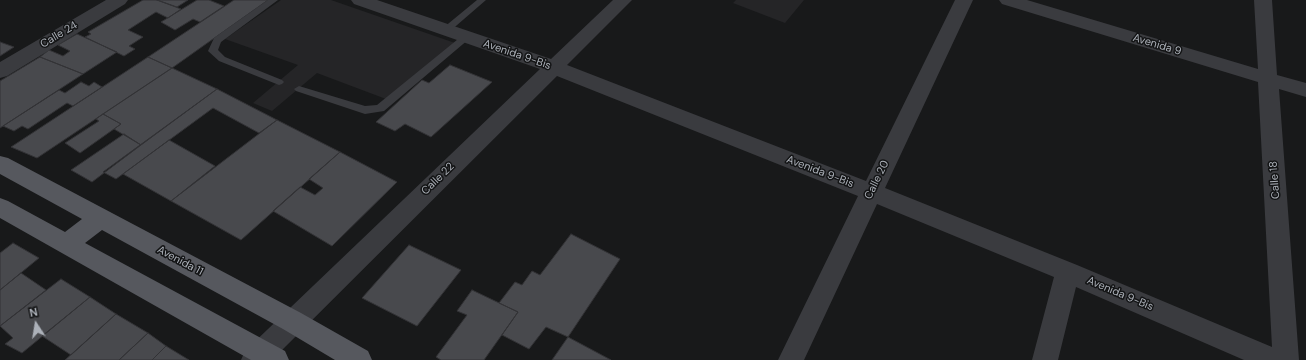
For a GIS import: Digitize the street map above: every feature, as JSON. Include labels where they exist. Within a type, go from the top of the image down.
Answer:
[{"type":"main road","name":"Avenida 11","points":[[0,164],[292,321],[359,360]]},
{"type":"main road","points":[[0,207],[264,357]]},
{"type":"main road","points":[[67,244],[101,218]]},
{"type":"street","name":"Calle 24","points":[[0,71],[119,0]]},
{"type":"street","name":"Avenida 9-Bis","points":[[360,0],[553,67],[871,192],[1068,272],[1273,360]]},
{"type":"street","name":"Calle 22","points":[[264,357],[292,321],[623,0]]},
{"type":"street","name":"Calle 20","points":[[791,360],[964,0]]},
{"type":"street","name":"Avenida 9","points":[[1008,0],[1306,90]]},
{"type":"street","name":"Calle 18","points":[[1263,0],[1286,360]]},
{"type":"street","points":[[1045,360],[1068,272]]},
{"type":"lane","points":[[274,0],[217,40],[213,51],[222,59],[279,82]]},
{"type":"lane","points":[[299,89],[365,110],[380,108],[456,33],[482,0]]},
{"type":"shaded area","points":[[281,0],[331,0],[455,43],[386,99],[317,73],[272,111],[253,103],[298,65],[225,39]]},
{"type":"shaded area","points":[[736,0],[804,0],[785,23],[733,3]]},
{"type":"building","points":[[143,0],[157,0],[181,9],[168,18],[156,12],[128,30],[143,37],[129,46],[135,49],[124,56],[85,37],[91,34],[88,32]]},
{"type":"building","points":[[157,0],[188,0],[177,7]]},
{"type":"building","points":[[197,0],[209,0],[224,6],[200,22],[193,19],[175,30],[161,22]]},
{"type":"building","points":[[234,0],[268,0],[172,68],[148,57]]},
{"type":"building","points":[[77,34],[117,52],[83,74],[40,57],[49,50],[63,56],[70,51],[58,45]]},
{"type":"building","points":[[0,42],[14,47],[0,56]]},
{"type":"building","points":[[40,57],[83,74],[0,128],[0,81]]},
{"type":"building","points":[[148,57],[172,68],[37,158],[11,147]]},
{"type":"building","points":[[450,65],[492,82],[431,137],[405,124],[395,131],[376,122],[422,80],[429,83]]},
{"type":"building","points":[[172,68],[217,89],[141,145],[114,129],[121,124],[103,114]]},
{"type":"building","points":[[81,82],[89,86],[94,82],[102,87],[73,106],[67,103],[28,129],[22,126],[14,131],[3,126],[59,90],[65,93]]},
{"type":"building","points":[[217,89],[277,120],[259,133],[213,108],[116,179],[103,172]]},
{"type":"building","points":[[103,114],[121,124],[80,153],[65,143],[99,121],[96,119]]},
{"type":"building","points":[[277,120],[340,152],[241,240],[171,201]]},
{"type":"building","points":[[124,134],[141,145],[92,182],[71,170]]},
{"type":"building","points":[[169,140],[215,166],[171,201],[123,174]]},
{"type":"building","points":[[340,152],[397,182],[332,246],[273,211],[300,187],[315,195],[323,188],[309,179]]},
{"type":"building","points":[[571,234],[620,259],[568,337],[546,327],[529,349],[502,335],[518,312],[499,303],[515,282],[522,285],[532,271],[540,275]]},
{"type":"building","points":[[13,243],[39,258],[0,290],[0,253]]},
{"type":"building","points":[[409,245],[461,270],[417,326],[362,298]]},
{"type":"building","points":[[21,273],[46,290],[0,326],[0,290]]},
{"type":"building","points":[[61,279],[90,297],[22,353],[5,344],[13,338],[0,326]]},
{"type":"building","points":[[472,290],[518,312],[484,360],[441,360],[436,357],[467,315],[457,311]]},
{"type":"building","points":[[90,297],[116,314],[71,355],[42,336]]},
{"type":"building","points":[[116,314],[148,333],[119,360],[65,360]]},
{"type":"building","points":[[148,333],[166,346],[152,360],[119,360]]},
{"type":"building","points":[[568,337],[611,360],[552,360]]},
{"type":"building","points":[[166,346],[189,360],[152,360]]}]
